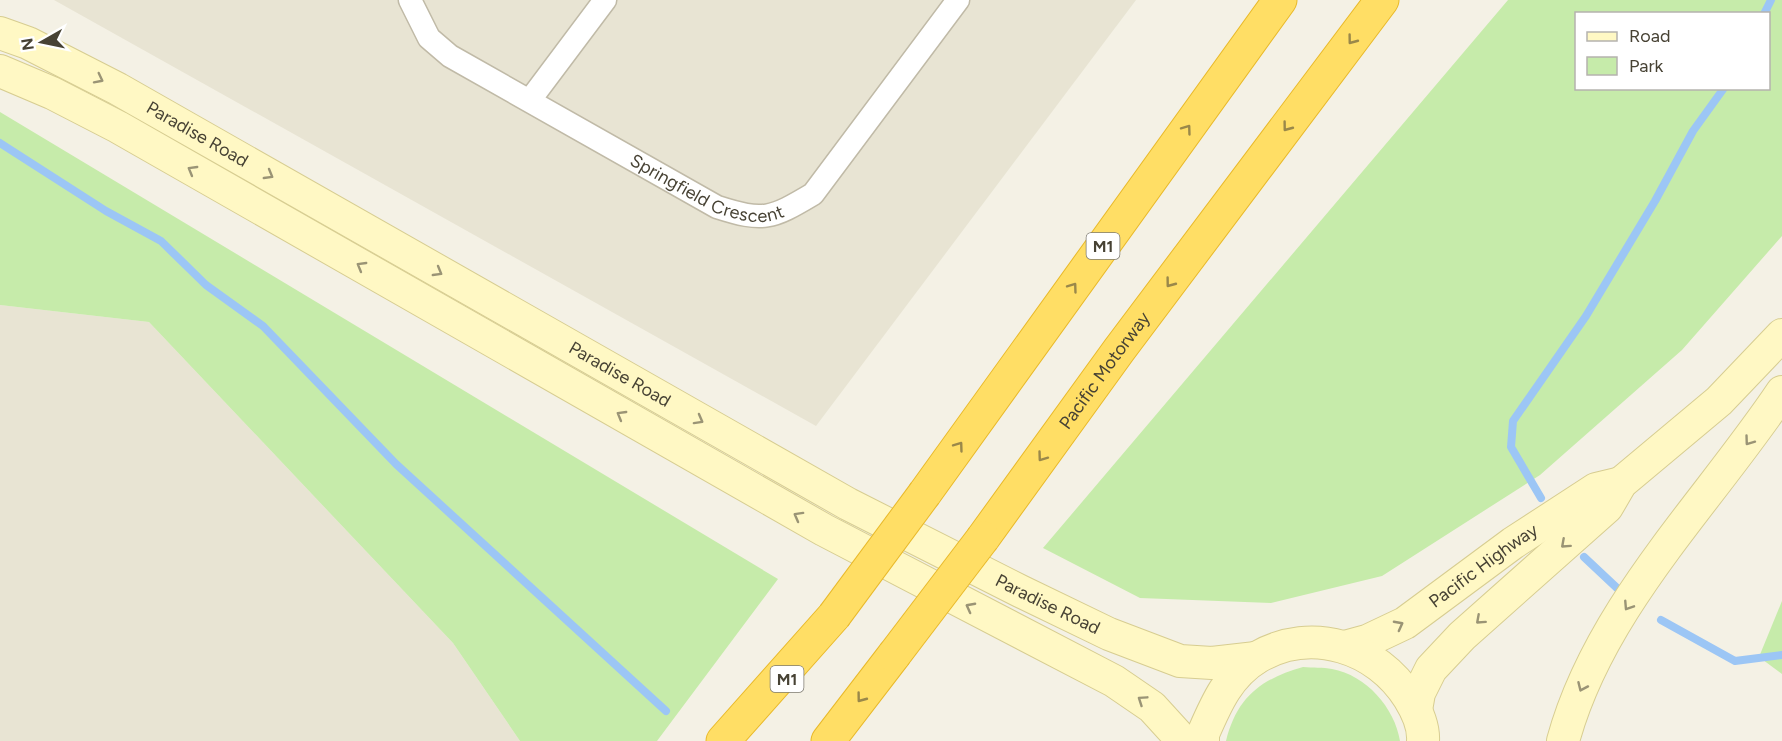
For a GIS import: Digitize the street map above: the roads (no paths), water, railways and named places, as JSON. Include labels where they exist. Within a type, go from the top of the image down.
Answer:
[{"type":"highway","name":"M1","points":[[739,741],[925,493],[1280,0]]},
{"type":"highway","name":"Pacific Motorway","points":[[828,741],[983,538],[1112,359],[1382,0]]},
{"type":"highway","points":[[723,741],[834,616]]},
{"type":"main road","name":"Paradise Road","points":[[0,33],[28,43],[118,89],[848,504],[1020,591],[1109,634],[1180,661],[1212,663],[1257,658]]},
{"type":"main road","name":"Paradise Road","points":[[0,71],[52,93],[118,127],[824,530],[1114,681],[1152,707],[1183,741]]},
{"type":"main road","name":"Pacific Highway","points":[[1423,731],[1419,693],[1431,669],[1462,636],[1606,507],[1621,483],[1719,401],[1782,334]]},
{"type":"main road","points":[[1563,741],[1570,716],[1608,636],[1647,575],[1749,441],[1782,392]]},
{"type":"main road","name":"Pacific Highway","points":[[1345,647],[1366,641],[1405,623],[1493,556],[1568,507],[1596,489],[1621,483]]},
{"type":"main road","points":[[1203,741],[1203,734],[1222,690],[1257,658],[1284,646],[1315,642],[1345,647],[1375,660],[1399,682],[1423,731]]},
{"type":"street","name":"Springfield Crescent","points":[[410,0],[429,38],[450,56],[717,207],[750,218],[781,213],[813,194],[958,0]]},
{"type":"street","points":[[530,100],[605,0]]},
{"type":"waterway","points":[[1765,12],[1771,0]]},
{"type":"waterway","points":[[1541,498],[1511,447],[1513,421],[1586,316],[1655,201],[1693,131],[1723,90]]},
{"type":"waterway","points":[[0,143],[106,211],[161,241],[206,285],[263,326],[396,464],[666,711]]},
{"type":"waterway","points":[[1584,557],[1617,588]]},
{"type":"waterway","points":[[1661,620],[1735,661],[1782,655]]}]
